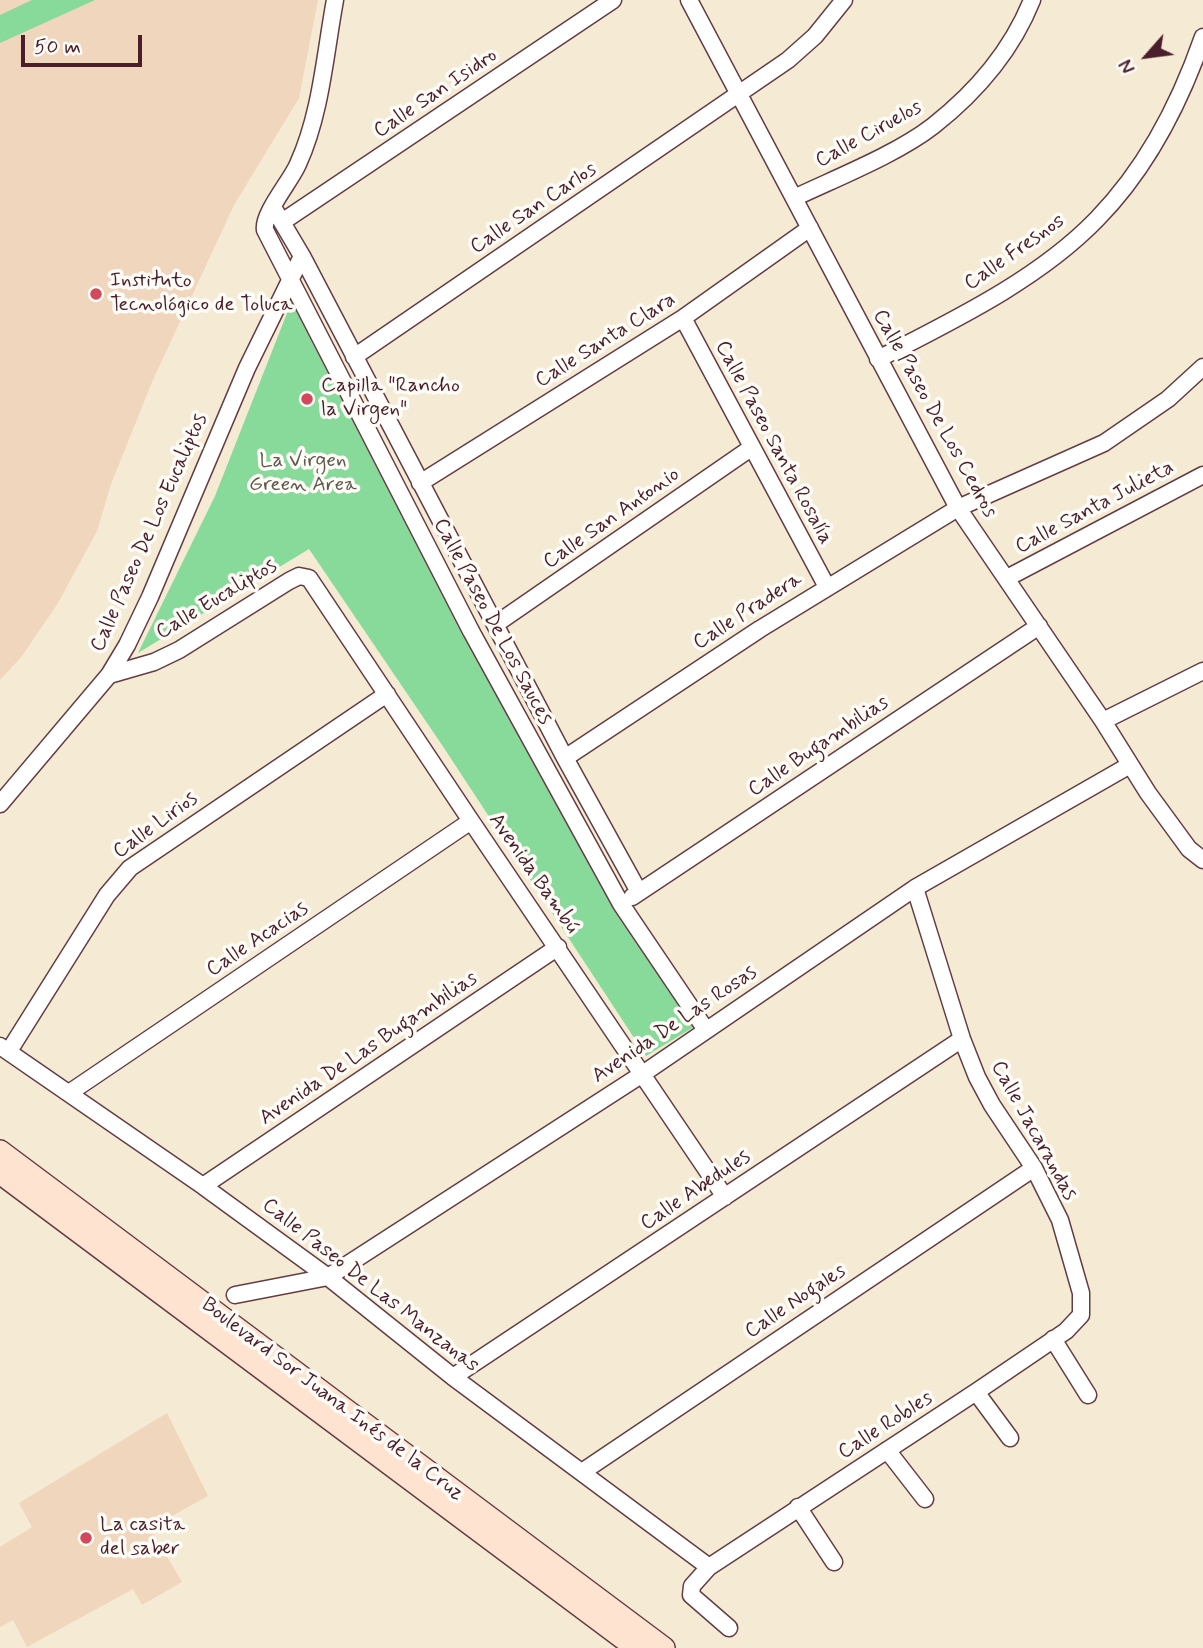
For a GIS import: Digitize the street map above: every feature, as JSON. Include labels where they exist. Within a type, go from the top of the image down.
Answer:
[{"type":"main road","name":"Boulevard Sor Juana Inés de la Cruz","points":[[0,1151],[626,1646]]},
{"type":"main road","name":"Boulevard Sor Juana Inés de la Cruz","points":[[0,1172],[217,1324],[664,1648]]},
{"type":"street","points":[[273,207],[299,164],[309,134],[335,0]]},
{"type":"street","name":"Calle San Isidro","points":[[282,222],[613,0]]},
{"type":"street","name":"Calle Paseo De Los Cedros","points":[[689,0],[958,508],[1103,721],[1169,824],[1189,849],[1203,860]]},
{"type":"street","name":"Calle San Carlos","points":[[354,357],[739,95],[804,47],[844,0]]},
{"type":"street","name":"Calle Ciruelos","points":[[794,198],[887,153],[932,127],[993,68],[1023,22],[1032,0]]},
{"type":"street","name":"Calle Fresnos","points":[[878,359],[949,323],[1006,289],[1056,255],[1097,219],[1143,163],[1169,115],[1203,37]]},
{"type":"street","name":"Calle Paseo De Los Sauces","points":[[639,892],[565,758],[302,256],[273,207],[264,222],[269,240],[471,631],[621,904],[706,1030]]},
{"type":"street","name":"Calle Santa Clara","points":[[420,483],[683,318],[810,228]]},
{"type":"street","name":"Calle Paseo De Los Eucaliptos","points":[[0,804],[109,675],[127,645],[247,368],[302,256]]},
{"type":"street","name":"Calle Paseo Santa Rosalía","points":[[683,318],[827,587]]},
{"type":"street","name":"Calle Pradera","points":[[565,758],[827,587],[958,508],[1104,443],[1168,399],[1203,367]]},
{"type":"street","name":"Calle San Antonio","points":[[496,624],[751,448]]},
{"type":"street","name":"Calle Santa Julieta","points":[[1007,578],[1203,475]]},
{"type":"street","name":"Calle Eucaliptos","points":[[109,675],[154,662],[179,650],[289,581],[306,576]]},
{"type":"street","name":"Avenida Bambú","points":[[306,576],[316,586],[725,1197]]},
{"type":"street","name":"Calle Bugambilias","points":[[621,904],[1039,626]]},
{"type":"street","points":[[1103,721],[1203,671]]},
{"type":"street","name":"Calle Lirios","points":[[4,1049],[107,895],[130,868],[387,694]]},
{"type":"street","name":"Avenida De Las Rosas","points":[[235,1295],[328,1278],[644,1073],[915,888],[1130,765]]},
{"type":"street","name":"Calle Acacias","points":[[69,1093],[471,821]]},
{"type":"street","name":"Calle Jacarandas","points":[[915,888],[962,1039],[992,1105],[1034,1168],[1063,1233],[1081,1293],[1081,1315]]},
{"type":"street","name":"Avenida De Las Bugambilias","points":[[203,1186],[558,947]]},
{"type":"street","name":"Calle Abedules","points":[[453,1377],[962,1039]]},
{"type":"street","name":"Calle Paseo De Las Manzanas","points":[[4,1049],[203,1186],[328,1278],[453,1377],[709,1567]]},
{"type":"street","name":"Calle Nogales","points":[[582,1472],[1034,1168]]},
{"type":"street","name":"Calle Robles","points":[[709,1567],[976,1392],[1075,1324],[1081,1315]]},
{"type":"street","points":[[1053,1339],[1088,1395]]},
{"type":"street","points":[[976,1392],[1010,1438]]},
{"type":"street","points":[[887,1450],[925,1499]]},
{"type":"street","points":[[798,1507],[834,1562]]},
{"type":"street","points":[[709,1567],[692,1586],[691,1595],[729,1628]]},
{"type":"shaded area","name":"Instituto Tecnológico de Toluca","points":[[0,0],[318,0],[299,98],[234,205],[152,382],[111,484],[97,531],[58,603],[22,656],[0,680]]},
{"type":"shaded area","name":"La casita del saber","points":[[167,1413],[208,1496],[150,1528],[182,1582],[142,1605],[133,1589],[27,1647],[13,1620],[0,1627],[0,1547],[32,1527],[19,1503]]},
{"type":"green space","points":[[32,0],[95,0],[0,43],[0,15]]},
{"type":"green space","name":"La Virgen Green Area","points":[[293,298],[697,1025],[646,1056],[444,748],[309,549],[138,653],[215,496]]},
{"type":"place","name":"Instituto Tecnológico de Toluca","points":[[96,294]]},
{"type":"place","name":"Capilla \"Rancho la Virgen\"","points":[[307,399]]},
{"type":"place","name":"La casita del saber","points":[[86,1538]]}]
